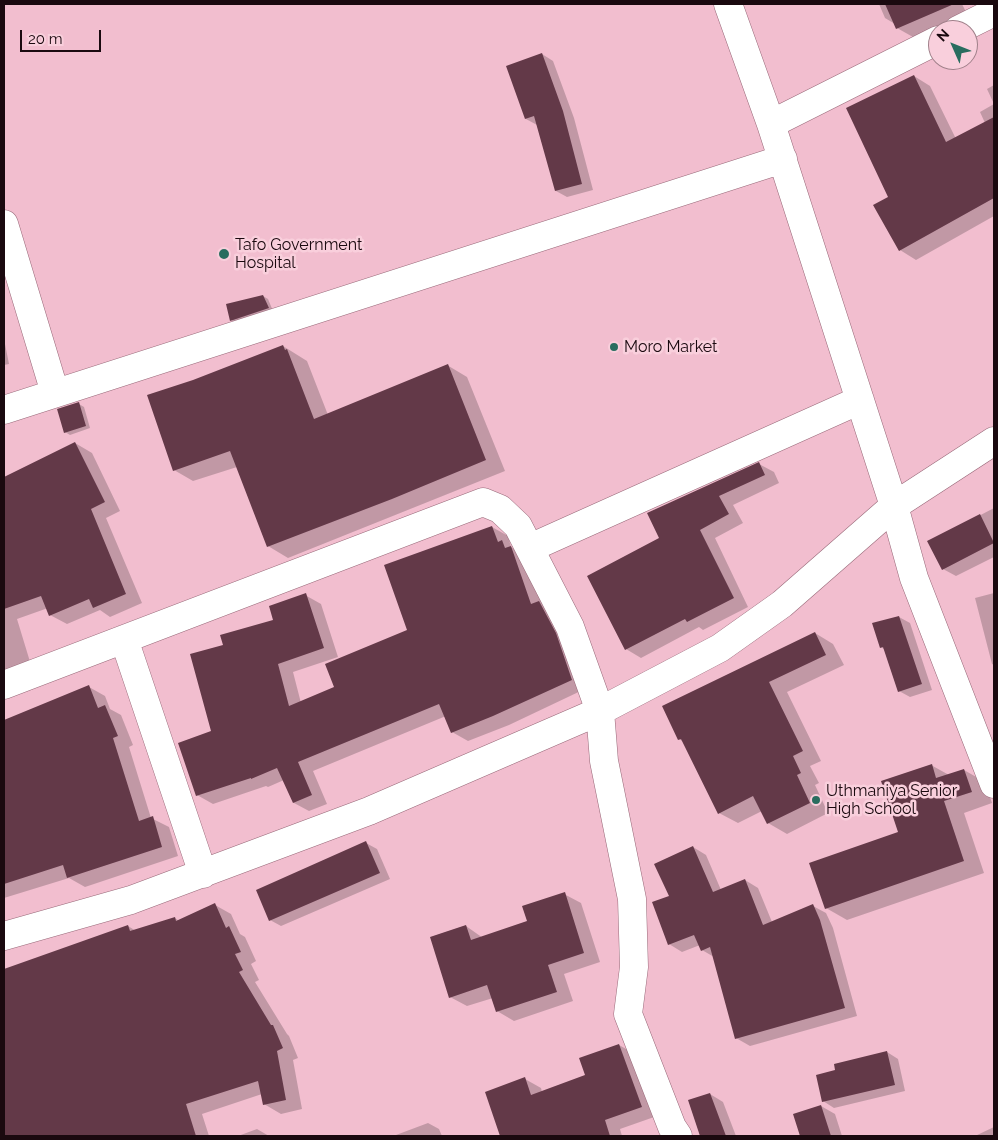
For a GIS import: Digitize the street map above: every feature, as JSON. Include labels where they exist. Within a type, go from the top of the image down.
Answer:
[{"type":"street","points":[[728,4],[772,124],[894,506],[914,578],[994,784]]},
{"type":"street","points":[[978,20],[994,12]]},
{"type":"street","points":[[772,124],[928,45]]},
{"type":"street","points":[[4,410],[783,159]]},
{"type":"street","points":[[4,224],[55,393]]},
{"type":"street","points":[[530,548],[860,400]]},
{"type":"street","points":[[4,936],[131,900],[370,811],[600,711],[720,648],[782,604],[894,506],[994,441]]},
{"type":"street","points":[[4,685],[483,502],[500,509],[518,526],[570,626],[600,711],[604,761],[632,899],[634,967],[628,1014],[672,1127],[678,1136]]},
{"type":"street","points":[[124,639],[203,874]]},
{"type":"building","points":[[885,4],[954,4],[896,29]]},
{"type":"building","points":[[542,53],[563,111],[582,184],[555,191],[534,116],[525,119],[506,66]]},
{"type":"building","points":[[914,75],[946,142],[994,117],[994,198],[899,251],[873,205],[888,197],[846,108]]},
{"type":"building","points":[[263,295],[269,308],[230,321],[226,304]]},
{"type":"building","points":[[283,345],[285,350],[287,349],[314,419],[448,364],[486,460],[392,499],[267,547],[230,451],[173,471],[147,395],[193,380]]},
{"type":"building","points":[[79,402],[86,426],[64,433],[57,409]]},
{"type":"building","points":[[75,442],[105,502],[91,509],[126,594],[93,608],[89,599],[49,616],[41,596],[4,609],[4,477]]},
{"type":"building","points":[[759,462],[765,475],[719,496],[729,514],[700,530],[734,598],[687,622],[685,619],[625,650],[587,576],[659,538],[647,513]]},
{"type":"building","points":[[980,514],[994,543],[942,570],[927,541]]},
{"type":"building","points":[[492,526],[498,542],[502,540],[505,548],[511,546],[531,604],[539,601],[556,633],[572,680],[451,733],[439,704],[298,762],[312,795],[293,803],[277,768],[251,779],[196,796],[178,743],[211,731],[190,654],[223,645],[220,635],[273,620],[269,606],[306,593],[324,648],[278,664],[289,706],[334,687],[325,664],[407,630],[384,565]]},
{"type":"building","points":[[899,616],[922,684],[898,692],[883,647],[880,648],[872,623]]},
{"type":"building","points":[[815,632],[826,655],[769,682],[803,751],[793,756],[801,773],[797,775],[810,803],[767,824],[753,796],[718,814],[681,739],[678,740],[662,706]]},
{"type":"building","points":[[89,685],[98,708],[105,705],[118,736],[113,738],[139,821],[153,816],[162,847],[67,878],[63,865],[4,884],[4,720]]},
{"type":"building","points":[[932,764],[936,778],[964,769],[972,792],[944,801],[964,861],[825,909],[809,863],[898,832],[881,781]]},
{"type":"building","points":[[366,841],[380,873],[269,921],[256,890]]},
{"type":"building","points":[[693,846],[713,892],[745,879],[763,925],[813,904],[820,920],[845,1008],[735,1039],[710,947],[701,951],[694,935],[668,945],[652,902],[669,896],[654,864]]},
{"type":"building","points":[[565,892],[584,953],[548,965],[557,992],[496,1012],[487,985],[449,998],[430,937],[466,925],[471,940],[527,921],[522,906]]},
{"type":"building","points":[[215,903],[226,928],[229,926],[241,952],[235,954],[243,970],[239,972],[271,1025],[273,1025],[283,1048],[277,1051],[286,1100],[263,1105],[258,1081],[186,1104],[196,1136],[4,1136],[4,969],[128,925],[130,931],[175,917],[176,921]]},
{"type":"building","points":[[619,1044],[642,1107],[605,1120],[610,1136],[500,1136],[485,1092],[525,1077],[531,1095],[585,1075],[579,1058]]},
{"type":"building","points":[[887,1051],[895,1085],[822,1102],[816,1075],[835,1070],[834,1064]]},
{"type":"building","points":[[710,1093],[726,1136],[700,1136],[688,1100]]},
{"type":"building","points":[[821,1105],[831,1136],[800,1136],[793,1114]]},
{"type":"place","name":"Tafo Government Hospital","points":[[224,254]]},
{"type":"place","name":"Moro Market","points":[[614,347]]},
{"type":"place","name":"Uthmaniya Senior High School","points":[[816,800]]}]
